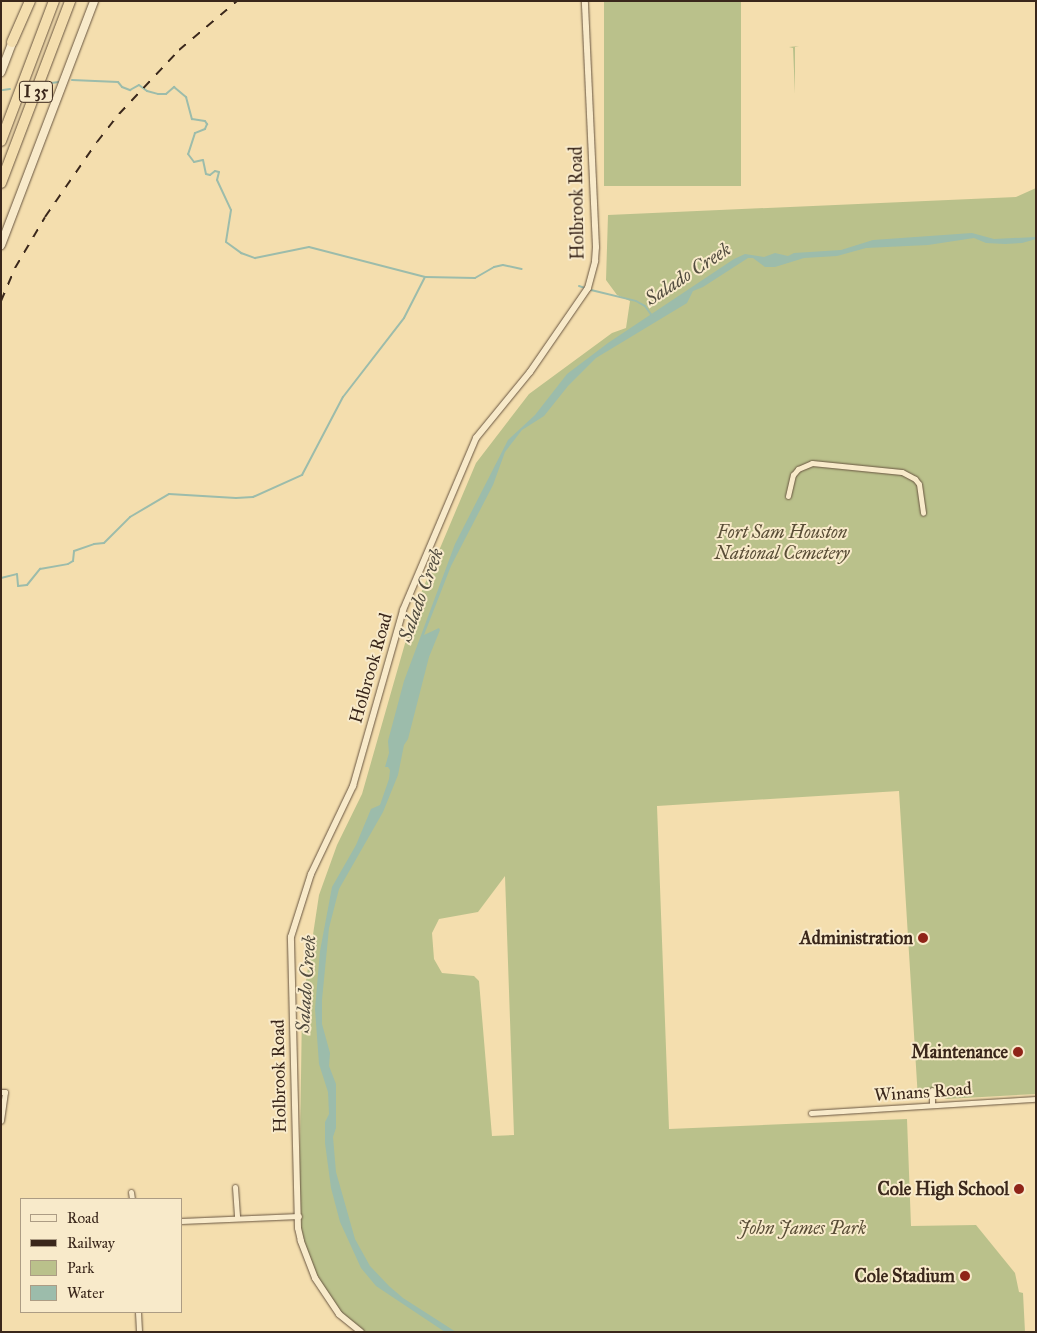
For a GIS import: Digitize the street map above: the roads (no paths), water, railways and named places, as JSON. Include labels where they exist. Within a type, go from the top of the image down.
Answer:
[{"type":"highway","points":[[12,42],[29,1]]},
{"type":"highway","name":"I 35","points":[[1,141],[54,1]]},
{"type":"highway","name":"I 35","points":[[1,183],[70,1]]},
{"type":"main road","points":[[1,245],[94,2]]},
{"type":"main road","points":[[1,72],[12,42]]},
{"type":"street","name":"Holbrook Road","points":[[361,1332],[339,1314],[315,1278],[301,1241],[291,937],[311,874],[353,786],[403,610],[476,438],[486,423],[530,372],[588,288],[595,261],[596,247],[585,1]]},
{"type":"street","points":[[788,496],[793,475],[798,469],[812,463],[902,472],[915,478],[919,484],[923,513]]},
{"type":"street","points":[[932,1090],[932,1104]]},
{"type":"street","points":[[1,1121],[3,1092]]},
{"type":"street","name":"Winans Road","points":[[812,1113],[1036,1099]]},
{"type":"street","points":[[235,1187],[237,1218]]},
{"type":"street","points":[[131,1192],[132,1198]]},
{"type":"street","points":[[182,1221],[299,1216]]},
{"type":"street","points":[[138,1313],[139,1332]]},
{"type":"water","points":[[972,233],[994,239],[1036,237],[1036,239],[1022,243],[1005,244],[986,243],[974,238],[928,245],[866,248],[837,256],[804,258],[775,267],[765,267],[753,258],[748,258],[703,287],[693,291],[687,303],[596,358],[568,386],[544,416],[522,430],[505,452],[493,485],[451,566],[424,635],[439,628],[440,630],[429,657],[408,739],[404,745],[398,775],[383,812],[339,889],[329,928],[322,1000],[322,1024],[330,1053],[329,1066],[336,1084],[336,1128],[333,1137],[336,1172],[355,1239],[370,1266],[389,1286],[403,1298],[456,1332],[445,1332],[376,1286],[361,1268],[340,1222],[331,1188],[325,1143],[325,1122],[329,1114],[328,1092],[319,1064],[315,1009],[320,951],[332,887],[356,845],[371,809],[380,805],[389,779],[390,770],[388,767],[385,767],[389,753],[388,741],[404,681],[455,544],[508,440],[535,415],[567,374],[608,343],[734,259],[745,254],[764,257],[775,253],[788,256],[794,253],[841,250],[873,240]]},
{"type":"waterway","points":[[72,80],[118,82],[122,87],[130,90],[139,85],[147,91],[158,94],[166,94],[174,87],[186,97],[192,119],[205,121],[207,124],[205,129],[195,133],[188,154],[194,162],[203,160],[206,174],[210,175],[215,171],[219,172],[217,180],[231,210],[226,242],[241,253],[255,258],[309,247],[425,277]]},
{"type":"waterway","points":[[51,83],[59,82]]},
{"type":"waterway","points":[[3,90],[10,89]]},
{"type":"waterway","points":[[1,578],[17,574],[18,586],[27,585],[40,569],[68,564],[73,561],[74,551],[94,544],[104,543],[130,517],[169,494],[236,498],[253,497],[302,475],[343,397],[404,318],[425,277],[475,278],[494,267],[503,265],[522,269]]},
{"type":"waterway","points":[[579,286],[585,288]]},
{"type":"waterway","name":"Salado Creek","points":[[591,290],[636,301],[645,306],[653,317]]},
{"type":"railway","points":[[1,301],[15,268],[45,217],[97,142],[119,114],[179,50],[237,1]]},
{"type":"place","name":"Administration","points":[[923,938]]},
{"type":"place","name":"Maintenance","points":[[1018,1052]]},
{"type":"place","name":"Cole High School","points":[[1019,1189]]},
{"type":"place","name":"Cole Stadium","points":[[965,1276]]},
{"type":"park label","name":"Fort Sam Houston National Cemetery","points":[[782,543]]},
{"type":"park label","name":"John James Park","points":[[802,1228]]}]
